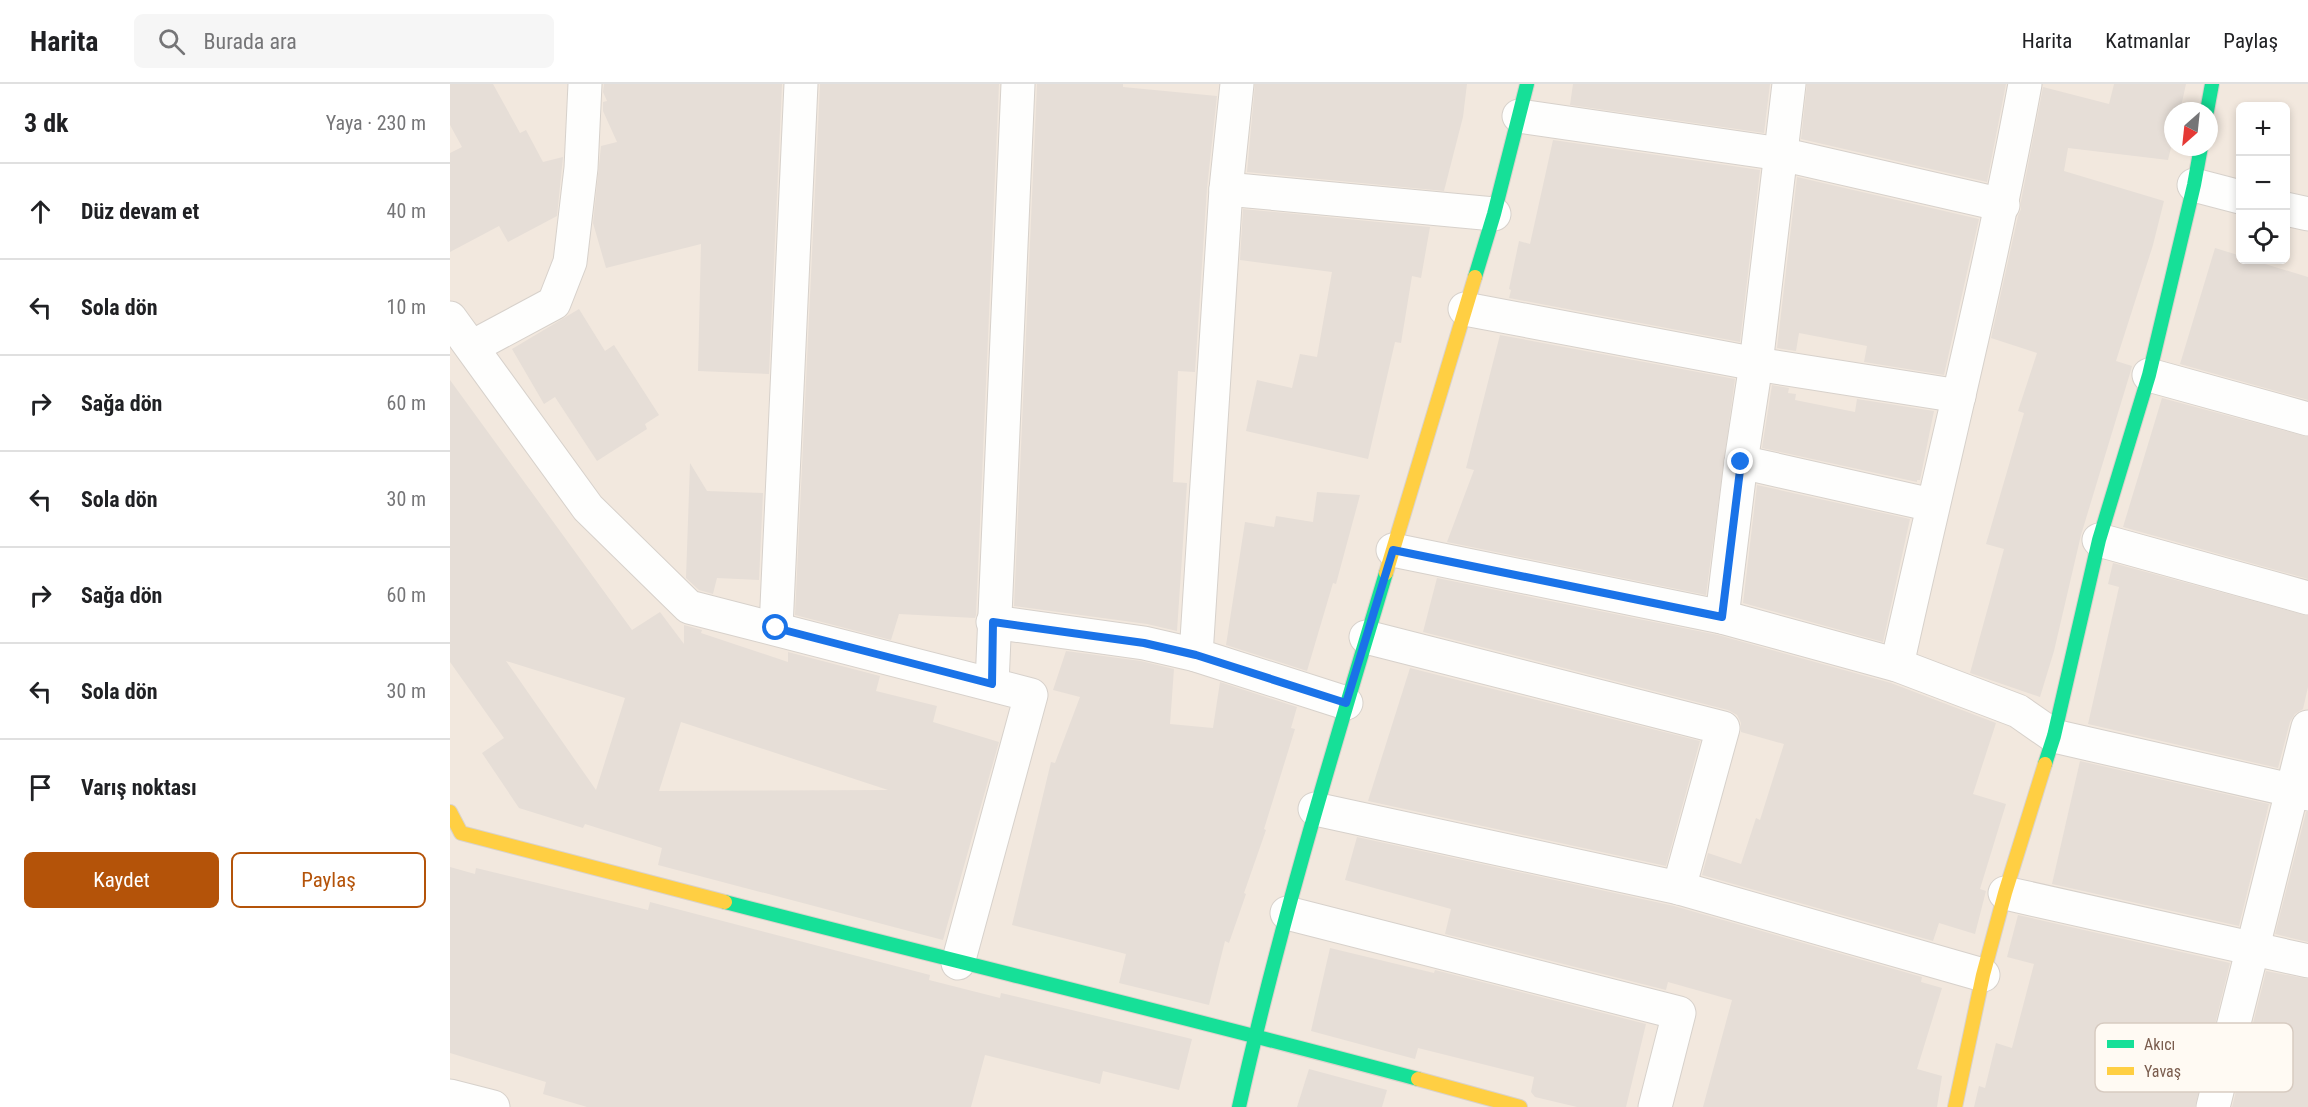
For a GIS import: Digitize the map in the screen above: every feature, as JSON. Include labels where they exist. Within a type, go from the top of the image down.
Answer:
[{"type":"street","points":[[472,347],[554,303],[570,262],[581,168],[585,84]]},
{"type":"street","points":[[776,628],[801,84]]},
{"type":"street","points":[[992,684],[1018,84]]},
{"type":"street","points":[[1196,655],[1226,189],[1237,84]]},
{"type":"street","points":[[1239,1107],[1255,1035],[1315,809],[1494,214],[1527,84]]},
{"type":"street","points":[[1722,617],[1741,462],[1756,364],[1789,84]]},
{"type":"street","points":[[1897,665],[1932,505],[2003,205],[2025,84]]},
{"type":"street","points":[[2209,102],[2212,84]]},
{"type":"street","points":[[1519,116],[1781,154],[2003,205]]},
{"type":"street","points":[[1955,1107],[1983,975],[2005,892],[2054,736],[2098,540],[2149,375],[2199,156]]},
{"type":"street","points":[[2194,185],[2236,196]]},
{"type":"street","points":[[1226,189],[1494,214]]},
{"type":"street","points":[[2290,209],[2308,214]]},
{"type":"street","points":[[1465,309],[1756,364],[1959,396]]},
{"type":"street","points":[[450,318],[588,508],[689,607],[1031,695],[958,963]]},
{"type":"street","points":[[2149,375],[2308,419]]},
{"type":"street","points":[[1741,462],[1932,505]]},
{"type":"street","points":[[2098,540],[2308,598]]},
{"type":"street","points":[[1393,550],[1722,617],[1897,665],[2018,711],[2054,736],[2300,792]]},
{"type":"street","points":[[993,622],[1144,643],[1196,655],[1346,703]]},
{"type":"street","points":[[1366,637],[1723,728],[1679,888]]},
{"type":"street","points":[[2234,1023],[2252,950],[2300,792],[2308,727]]},
{"type":"street","points":[[1315,809],[1679,888],[1983,975]]},
{"type":"street","points":[[450,812],[461,832],[958,963],[1255,1035],[1520,1107]]},
{"type":"street","points":[[2005,892],[2308,961]]},
{"type":"street","points":[[1287,913],[1679,1013],[1655,1107]]},
{"type":"street","points":[[2213,1107],[2217,1092]]},
{"type":"street","points":[[450,1096],[493,1107]]},
{"type":"shaded area","points":[[450,84],[2308,84],[2308,1107],[450,1107]]},
{"type":"building","points":[[450,84],[493,84],[520,133],[526,130],[543,162],[563,157],[557,216],[508,242],[499,226],[450,252],[450,153],[462,147],[450,125]]},
{"type":"building","points":[[604,84],[782,84],[769,374],[698,371],[701,244],[606,268],[593,223],[601,146],[617,142],[603,111],[603,102],[607,101],[603,92]]},
{"type":"building","points":[[820,84],[999,84],[976,615],[975,618],[899,614],[891,640],[795,615]]},
{"type":"building","points":[[1037,84],[1123,84],[1123,87],[1217,96],[1207,188],[1195,372],[1178,371],[1173,482],[1187,483],[1177,631],[1147,624],[1014,606]]},
{"type":"building","points":[[1255,84],[1467,84],[1463,117],[1444,191],[1247,172]]},
{"type":"building","points":[[1573,84],[1770,84],[1764,133],[1570,105]]},
{"type":"building","points":[[1807,84],[2006,84],[1987,182],[1801,139]]},
{"type":"building","points":[[2114,84],[2186,84],[2182,102],[2164,102],[2164,156],[2169,156],[2168,160],[2068,148],[2064,171],[2164,201],[2153,245],[2116,361],[2132,366],[2131,370],[2081,535],[2054,651],[2040,697],[1970,673],[2004,549],[1986,544],[2024,413],[2018,411],[2037,353],[1991,338],[2021,209],[2043,87],[2109,104]]},
{"type":"building","points":[[1553,140],[1760,170],[1740,342],[1509,298],[1519,241],[1530,244]]},
{"type":"building","points":[[1797,177],[1979,219],[1944,375],[1864,362],[1867,346],[1799,333],[1796,351],[1777,348]]},
{"type":"building","points":[[1243,209],[1430,227],[1421,278],[1412,276],[1401,343],[1395,342],[1368,459],[1246,431],[1257,380],[1292,388],[1300,354],[1317,357],[1332,272],[1240,260]]},
{"type":"building","points":[[2215,248],[2236,254],[2236,264],[2265,264],[2308,277],[2308,400],[2180,364]]},
{"type":"building","points":[[579,309],[605,351],[614,345],[659,415],[645,424],[647,429],[597,461],[555,397],[544,404],[512,349]]},
{"type":"building","points":[[1500,335],[1735,379],[1706,595],[1447,542],[1474,470],[1466,468]]},
{"type":"building","points":[[450,380],[632,630],[660,612],[684,644],[684,625],[702,630],[701,633],[788,662],[788,652],[880,676],[876,691],[937,706],[933,722],[999,742],[943,940],[658,865],[662,848],[585,824],[583,828],[519,808],[482,753],[504,738],[450,662]],"holes":[[[506,661],[625,698],[596,790]],[[681,722],[888,790],[659,791]]]},
{"type":"building","points":[[1772,385],[1789,388],[1788,393],[1796,394],[1795,400],[1855,412],[1857,399],[1934,411],[1920,480],[1917,482],[1762,448]]},
{"type":"building","points":[[2162,398],[2308,437],[2308,579],[2123,527]]},
{"type":"building","points":[[690,463],[707,491],[763,493],[759,580],[717,578],[713,594],[699,590],[686,578]]},
{"type":"building","points":[[1757,485],[1910,519],[1883,642],[1743,603]]},
{"type":"building","points":[[1317,492],[1360,495],[1336,584],[1333,583],[1307,671],[1226,645],[1245,522],[1274,527],[1276,516],[1313,522]]},
{"type":"building","points":[[2113,563],[2308,616],[2308,687],[2303,709],[2295,714],[2290,722],[2278,768],[2088,724],[2119,587],[2108,584]]},
{"type":"building","points":[[1437,578],[1718,635],[1891,683],[1996,723],[1973,794],[2006,804],[1980,889],[1986,891],[1975,934],[1939,923],[1933,941],[1702,875],[1708,853],[1741,864],[1756,818],[1760,820],[1784,744],[1741,732],[1741,723],[1737,715],[1728,710],[1423,632]]},
{"type":"building","points":[[1066,651],[1141,661],[1174,669],[1170,724],[1213,728],[1220,682],[1297,707],[1291,728],[1295,729],[1264,829],[1266,830],[1229,943],[1225,941],[1209,1005],[1119,983],[1126,954],[1012,925],[1051,762],[1055,763],[1080,697],[1053,690]]},
{"type":"building","points":[[1410,668],[1700,741],[1666,866],[1368,801]]},
{"type":"building","points":[[2080,761],[2269,804],[2239,926],[2052,884]]},
{"type":"building","points":[[2306,812],[2308,812],[2308,942],[2275,934]]},
{"type":"building","points":[[1357,837],[1674,906],[1922,977],[1921,982],[1942,988],[1917,1069],[1942,1076],[1937,1107],[1703,1107],[1732,1000],[1668,982],[1666,990],[1445,934],[1451,909],[1345,880]]},
{"type":"building","points":[[450,867],[475,874],[476,868],[648,910],[650,902],[930,975],[929,980],[1000,998],[1001,993],[1192,1039],[1179,1090],[1103,1071],[1100,1084],[985,1055],[971,1107],[587,1107],[543,1094],[546,1082],[450,1053]]},
{"type":"building","points":[[2018,915],[2230,963],[2215,1023],[2095,1023],[2095,1092],[2199,1092],[2195,1107],[1974,1107],[1979,1086],[1985,1088],[1996,1043],[2012,1048],[2034,964],[2007,957]]},
{"type":"building","points":[[1330,948],[1434,973],[1435,970],[1646,1024],[1626,1107],[1577,1107],[1535,1097],[1531,1092],[1534,1077],[1418,1048],[1415,1059],[1311,1031]]},
{"type":"building","points":[[2266,971],[2308,979],[2308,1107],[2232,1107],[2236,1092],[2293,1092],[2293,1023],[2253,1023]]},
{"type":"building","points":[[1309,1069],[1387,1090],[1382,1107],[1297,1107]]},
{"type":"traffic: fast","points":[[1475,277],[1494,214],[1527,84]]},
{"type":"traffic: fast","points":[[2209,102],[2212,84]]},
{"type":"traffic: fast","points":[[2045,764],[2054,736],[2099,540],[2149,375],[2199,156]]},
{"type":"traffic: fast","points":[[1239,1107],[1289,906],[1386,573]]},
{"type":"traffic: fast","points":[[725,902],[1418,1079]]},
{"type":"traffic: slow","points":[[1386,573],[1475,277]]},
{"type":"traffic: slow","points":[[1955,1107],[1983,975],[2005,893],[2045,764]]},
{"type":"traffic: slow","points":[[450,812],[461,833],[725,902]]},
{"type":"traffic: slow","points":[[1418,1079],[1520,1107]]},
{"type":"route","points":[[776,628],[992,684],[993,622],[1144,643],[1196,655],[1346,703],[1393,550],[1722,617],[1741,462]]}]
